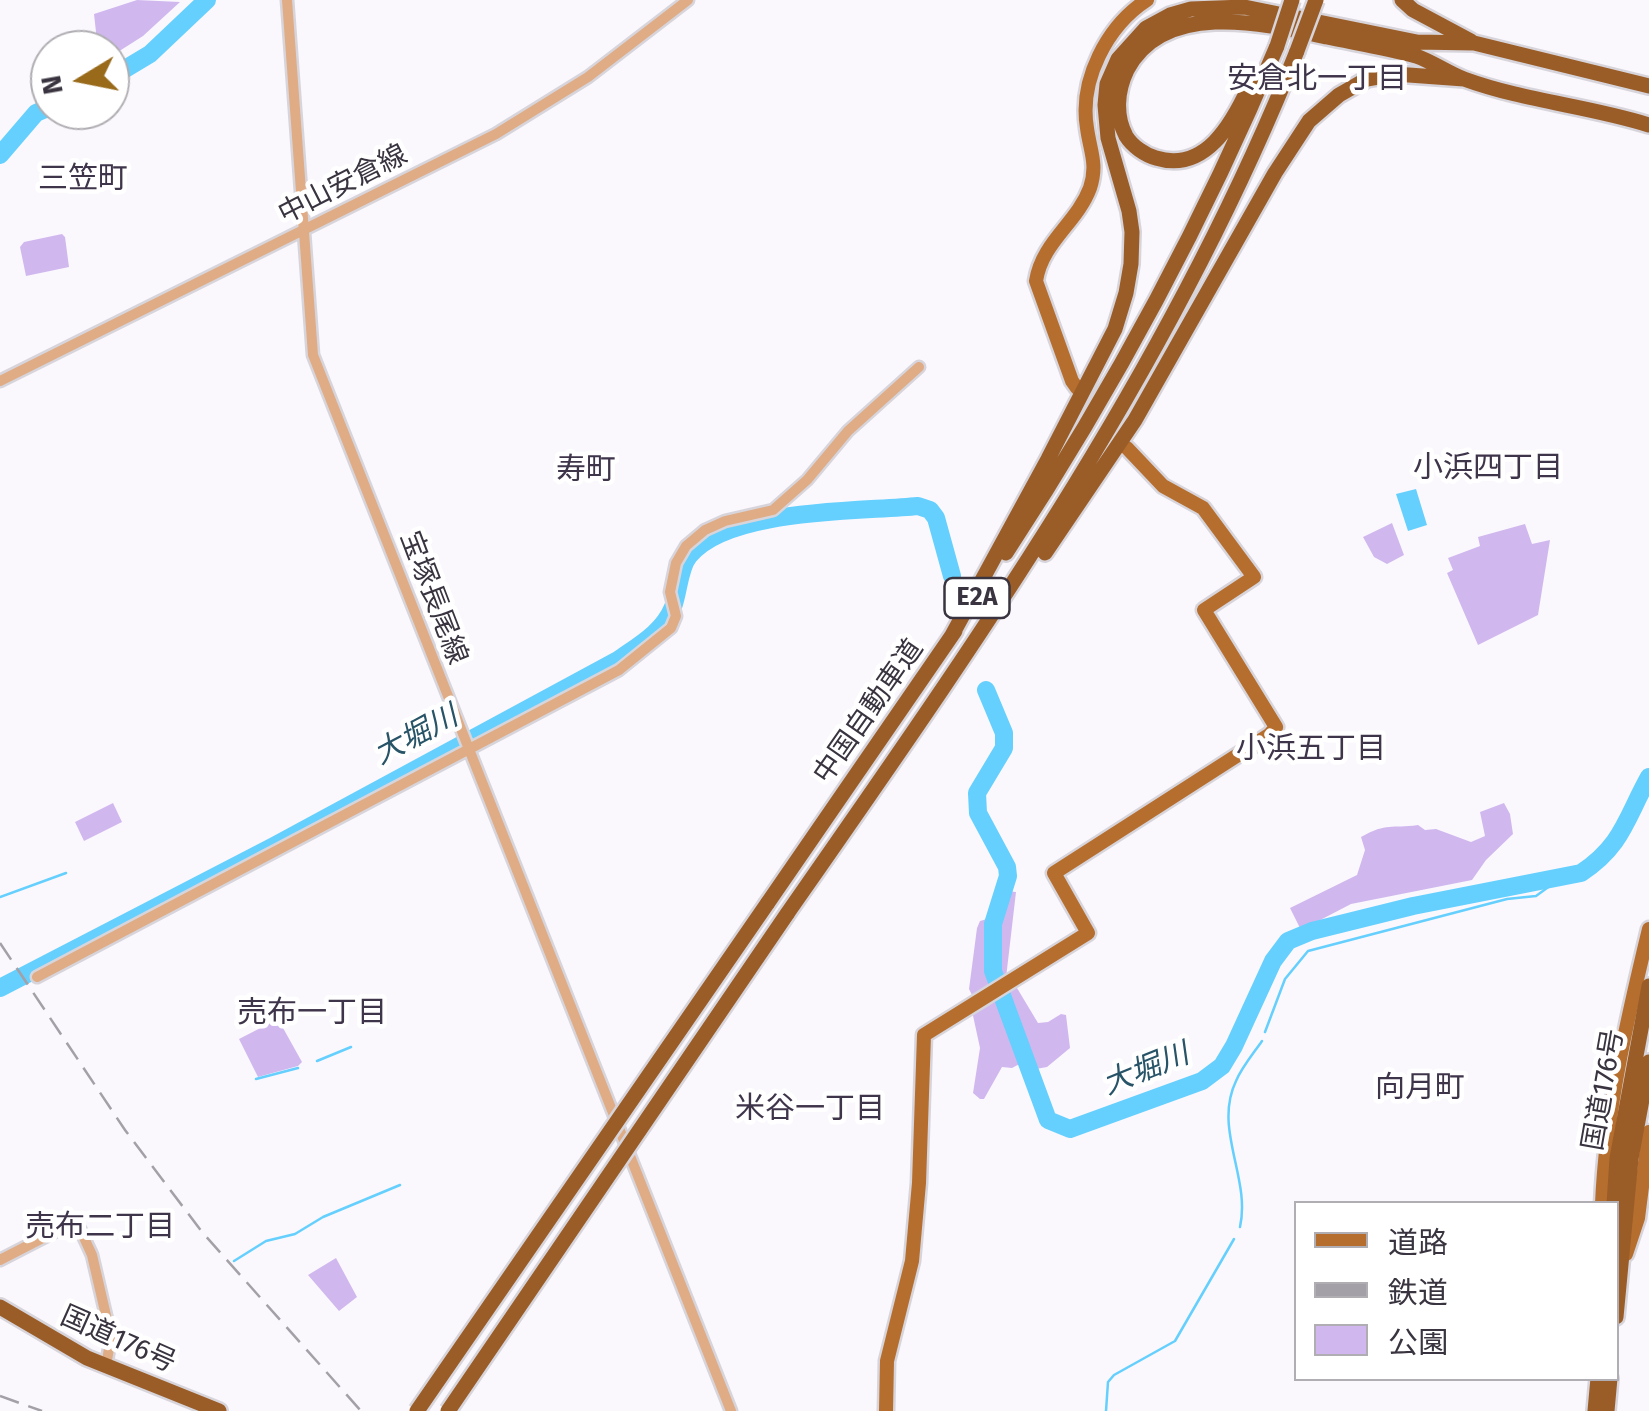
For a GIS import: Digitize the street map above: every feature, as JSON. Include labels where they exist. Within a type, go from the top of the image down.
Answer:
[{"type":"highway","name":"中国自動車道","points":[[417,1411],[951,637],[1066,462],[1169,282],[1250,109],[1291,0]]},
{"type":"highway","name":"中国自動車道","points":[[448,1411],[939,696],[1130,398],[1229,210],[1316,0]]},
{"type":"highway","points":[[1402,0],[1474,43]]},
{"type":"highway","points":[[951,637],[1115,329],[1132,264],[1132,232],[1108,138],[1105,105],[1112,70],[1126,47],[1146,28],[1170,15],[1225,6],[1266,10],[1416,42],[1474,43],[1649,86]]},
{"type":"highway","points":[[1273,44],[1225,132],[1203,152],[1176,161],[1158,159],[1132,144],[1125,134],[1118,105],[1132,60],[1163,32],[1202,20],[1255,21],[1415,56],[1464,79]]},
{"type":"highway","points":[[939,696],[1055,540],[1135,420],[1275,172],[1309,120],[1338,95],[1367,79],[1396,74],[1464,79],[1647,123]]},
{"type":"highway","name":"国道176号","points":[[1614,1201],[1617,1158],[1649,986]]},
{"type":"highway","name":"国道176号","points":[[1619,1292],[1631,1160],[1649,1062]]},
{"type":"highway","name":"国道176号","points":[[0,1307],[67,1348],[219,1411]]},
{"type":"highway","points":[[1595,1411],[1598,1381]]},
{"type":"highway","points":[[1608,1411],[1610,1381]]},
{"type":"main road","points":[[1078,388],[1072,381],[1036,281],[1044,253],[1089,190],[1096,162],[1086,125],[1087,92],[1096,62],[1107,40],[1146,0]]},
{"type":"main road","points":[[886,1411],[887,1361],[912,1261],[924,1035],[1088,933],[1054,873],[1276,727],[1204,610],[1254,577],[1204,508],[1163,486],[1128,448]]},
{"type":"main road","points":[[1602,1201],[1606,1136],[1649,930]]},
{"type":"main road","points":[[1622,1267],[1638,1218],[1649,1132]]},
{"type":"street","name":"宝塚長尾線","points":[[288,0],[313,355],[731,1411]]},
{"type":"street","name":"中山安倉線","points":[[0,381],[496,134],[588,78],[688,0]]},
{"type":"street","points":[[37,977],[466,746],[619,670],[671,628],[676,562],[686,546],[724,521],[774,510],[848,431],[919,367]]},
{"type":"street","points":[[0,1260],[64,1228],[80,1228],[92,1255],[111,1337],[106,1366]]},
{"type":"green space","points":[[137,0],[180,2],[130,44],[130,30],[96,30],[94,14]]},
{"type":"green space","points":[[62,234],[69,267],[26,276],[20,247],[24,242]]},
{"type":"green space","points":[[1392,523],[1404,555],[1387,564],[1374,557],[1363,537]]},
{"type":"green space","points":[[1525,524],[1532,544],[1550,540],[1538,615],[1478,645],[1447,573],[1453,570],[1448,558],[1480,546],[1478,537]]},
{"type":"green space","points":[[113,803],[122,822],[84,841],[75,822]]},
{"type":"green space","points":[[1504,803],[1513,834],[1472,880],[1351,904],[1301,930],[1290,908],[1357,875],[1365,850],[1361,837],[1384,828],[1418,825],[1471,842],[1485,836],[1480,812]]},
{"type":"green space","points":[[995,890],[1016,892],[1006,978],[974,999],[969,989],[977,928],[980,921],[992,914]]},
{"type":"green space","points":[[1012,987],[1017,988],[1038,1023],[1066,1015],[1070,1048],[1047,1067],[1036,1069],[1029,1059],[1012,1068],[1002,1067],[984,1099],[980,1099],[973,1093],[980,1048],[972,1011]]},
{"type":"green space","points":[[278,1019],[302,1062],[258,1077],[239,1039]]},
{"type":"green space","points":[[336,1258],[357,1297],[339,1311],[308,1275]]},
{"type":"water","points":[[1416,489],[1427,525],[1408,531],[1396,494]]},
{"type":"waterway","points":[[130,66],[150,54],[207,0]]},
{"type":"waterway","points":[[0,155],[30,120]]},
{"type":"waterway","name":"大堀川","points":[[0,988],[274,846],[618,660],[650,637],[669,616],[683,567],[707,540],[733,529],[796,515],[918,506],[930,510],[936,518],[952,576]]},
{"type":"waterway","name":"大堀川","points":[[986,690],[1004,733],[1004,748],[977,793],[978,813],[1008,876],[993,924],[993,971],[1048,1120],[1070,1129],[1202,1081],[1222,1066],[1273,961],[1288,941],[1312,931],[1413,906],[1581,873],[1615,841],[1649,777]]},
{"type":"waterway","points":[[0,897],[66,873]]},
{"type":"waterway","points":[[1265,1032],[1285,979],[1308,951],[1507,899],[1536,896],[1558,880]]},
{"type":"waterway","points":[[1240,1227],[1241,1190],[1230,1135],[1230,1099],[1238,1076],[1262,1041]]},
{"type":"waterway","points":[[317,1061],[351,1047]]},
{"type":"waterway","points":[[256,1079],[298,1068]]},
{"type":"waterway","points":[[234,1261],[266,1241],[295,1234],[323,1217],[400,1185]]},
{"type":"waterway","points":[[1106,1411],[1108,1382],[1175,1341],[1234,1239]]},
{"type":"railway","points":[[0,943],[125,1130],[202,1232],[361,1411]]},
{"type":"railway","points":[[0,1396],[42,1411]]},
{"type":"district","name":"安倉北一丁目","points":[[1317,80]]},
{"type":"district","name":"三笠町","points":[[83,180]]},
{"type":"district","name":"小浜四丁目","points":[[1488,469]]},
{"type":"district","name":"寿町","points":[[586,471]]},
{"type":"district","name":"小浜五丁目","points":[[1311,750]]},
{"type":"district","name":"売布一丁目","points":[[312,1014]]},
{"type":"district","name":"向月町","points":[[1420,1089]]},
{"type":"district","name":"米谷一丁目","points":[[810,1110]]},
{"type":"district","name":"売布二丁目","points":[[100,1228]]}]
